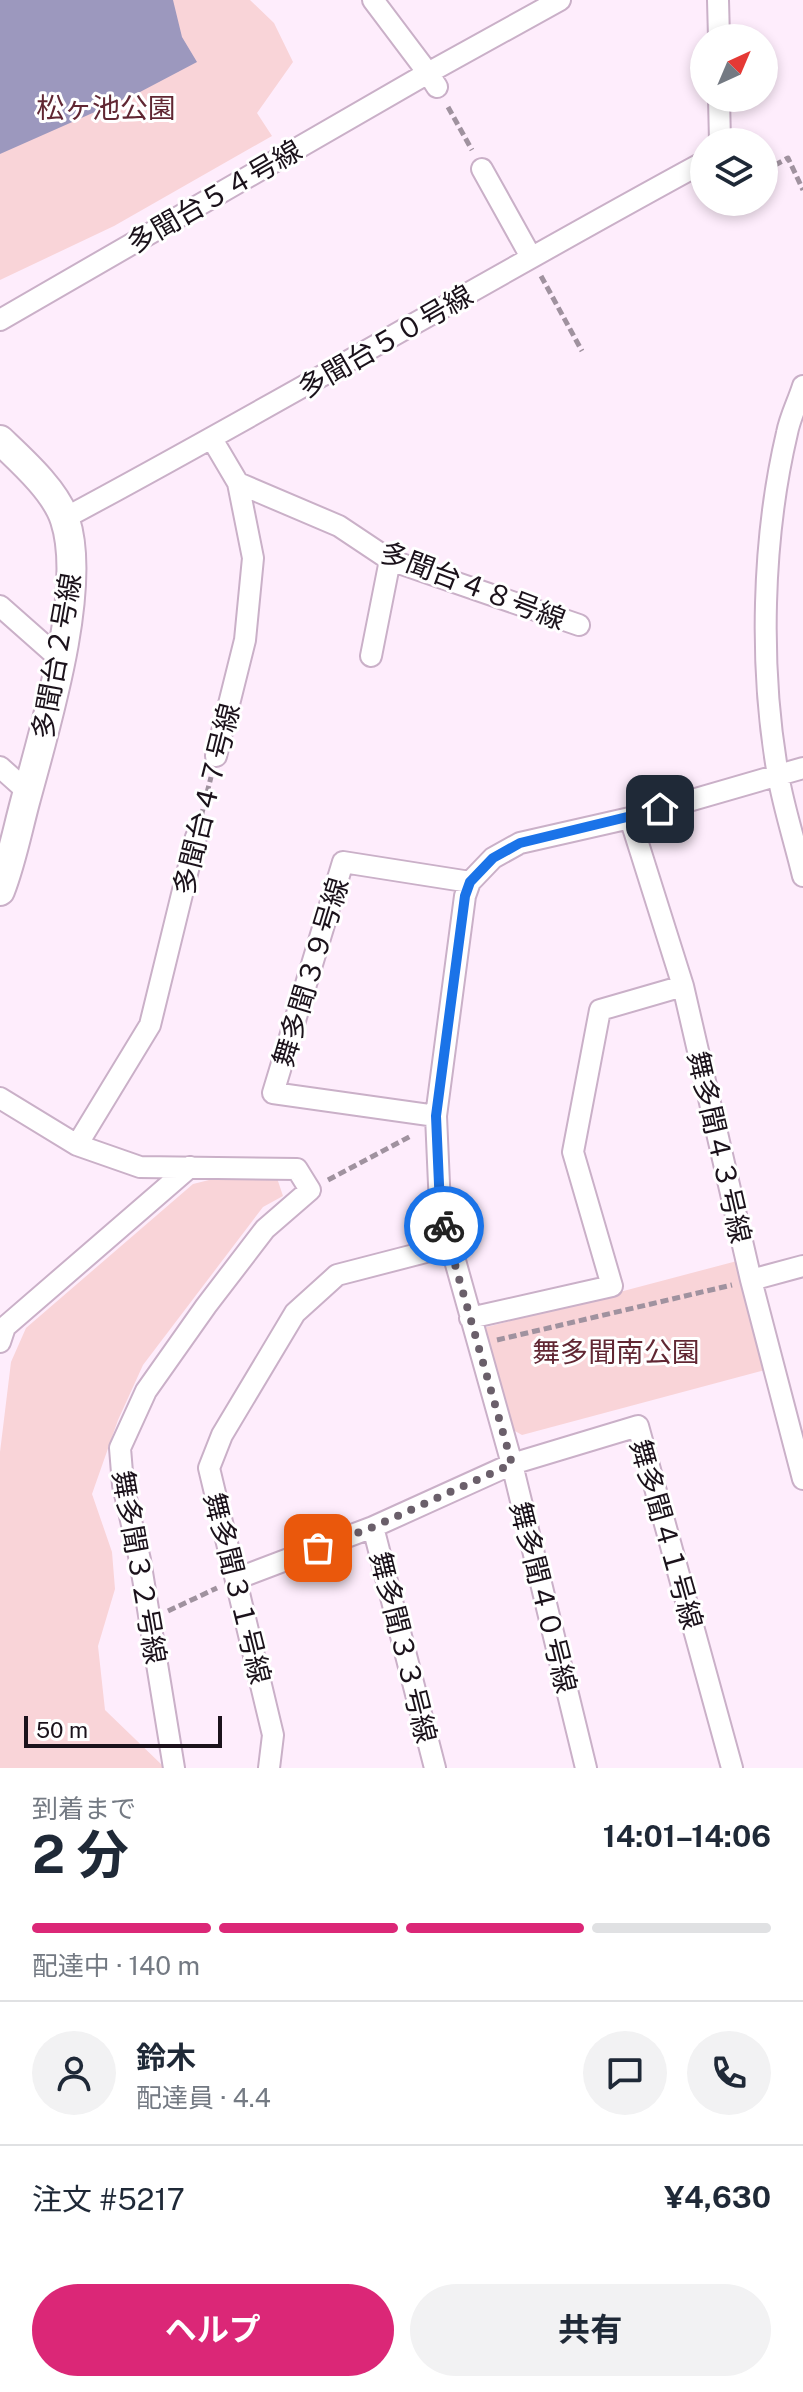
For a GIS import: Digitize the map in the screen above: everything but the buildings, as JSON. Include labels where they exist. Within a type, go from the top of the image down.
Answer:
[{"type":"street","points":[[373,0],[437,88]]},
{"type":"street","name":"多聞台５４号線","points":[[0,320],[437,88],[560,0]]},
{"type":"street","points":[[718,0],[719,24]]},
{"type":"street","points":[[478,162],[536,266]]},
{"type":"street","name":"多聞台５０号線","points":[[65,518],[536,266],[690,171]]},
{"type":"street","points":[[803,386],[787,431],[767,584],[767,678],[778,775],[803,876]]},
{"type":"street","name":"多聞台４７号線","points":[[212,439],[238,483],[253,558],[245,640],[216,756]]},
{"type":"street","name":"多聞台２号線","points":[[0,440],[39,477],[65,518],[73,561],[60,659],[0,891]]},
{"type":"street","name":"多聞台４８号線","points":[[238,483],[339,526],[390,560],[579,625]]},
{"type":"street","points":[[371,656],[390,560]]},
{"type":"street","points":[[0,606],[60,659]]},
{"type":"street","points":[[0,767],[28,792]]},
{"type":"street","points":[[470,882],[493,858],[520,843],[630,818],[803,768]]},
{"type":"street","name":"舞多聞４３号線","points":[[630,818],[683,986],[751,1280],[803,1479]]},
{"type":"street","name":"多聞台４７号線","points":[[77,1145],[150,1025],[196,837]]},
{"type":"street","name":"舞多聞３９号線","points":[[436,1116],[273,1093],[343,862],[470,882]]},
{"type":"street","name":"舞多聞４０号線","points":[[470,882],[465,896],[436,1116],[440,1207],[476,1345],[512,1464],[586,1768]]},
{"type":"street","points":[[470,1318],[612,1286],[573,1152],[600,1010],[683,986]]},
{"type":"street","points":[[0,1098],[77,1145],[140,1167],[297,1169],[310,1190]]},
{"type":"street","points":[[2,1330],[190,1167]]},
{"type":"street","name":"舞多聞３２号線","points":[[174,1768],[140,1560],[123,1485],[120,1448],[146,1391],[206,1306],[265,1229],[310,1190]]},
{"type":"street","name":"舞多聞３１号線","points":[[269,1768],[273,1735],[209,1468],[222,1435],[295,1313],[337,1275],[449,1246]]},
{"type":"street","points":[[751,1280],[803,1266]]},
{"type":"street","name":"舞多聞４１号線","points":[[512,1464],[638,1426],[732,1768]]},
{"type":"street","points":[[236,1579],[373,1527],[512,1464]]},
{"type":"street","name":"舞多聞３３号線","points":[[373,1527],[435,1768]]},
{"type":"path","points":[[437,88],[478,162]]},
{"type":"path","points":[[778,163],[788,158],[803,190]]},
{"type":"path","points":[[536,266],[582,351]]},
{"type":"path","name":"多聞台４７号線","points":[[196,837],[216,756]]},
{"type":"path","points":[[310,1190],[418,1133],[436,1116]]},
{"type":"path","points":[[476,1345],[751,1280]]},
{"type":"path","points":[[149,1620],[236,1579]]},
{"type":"green space","name":"松ヶ池公園","points":[[0,0],[250,0],[274,23],[293,62],[257,113],[272,136],[114,226],[0,280]]},
{"type":"green space","points":[[229,1175],[277,1178],[283,1196],[263,1207],[143,1365],[118,1420],[92,1494],[112,1552],[115,1589],[98,1646],[105,1710],[162,1768],[0,1768],[0,1452],[11,1362],[26,1328],[193,1184]]},
{"type":"green space","name":"舞多聞南公園","points":[[737,1261],[765,1370],[522,1435],[508,1427],[483,1328]]},
{"type":"shaded area","points":[[0,0],[173,0],[182,37],[197,62],[140,92],[0,154]]},
{"type":"way so far","points":[[318,1548],[373,1527],[512,1464],[444,1226]]},
{"type":"route","points":[[444,1226],[440,1207],[436,1116],[465,896],[470,882],[493,858],[520,843],[660,809]]}]
